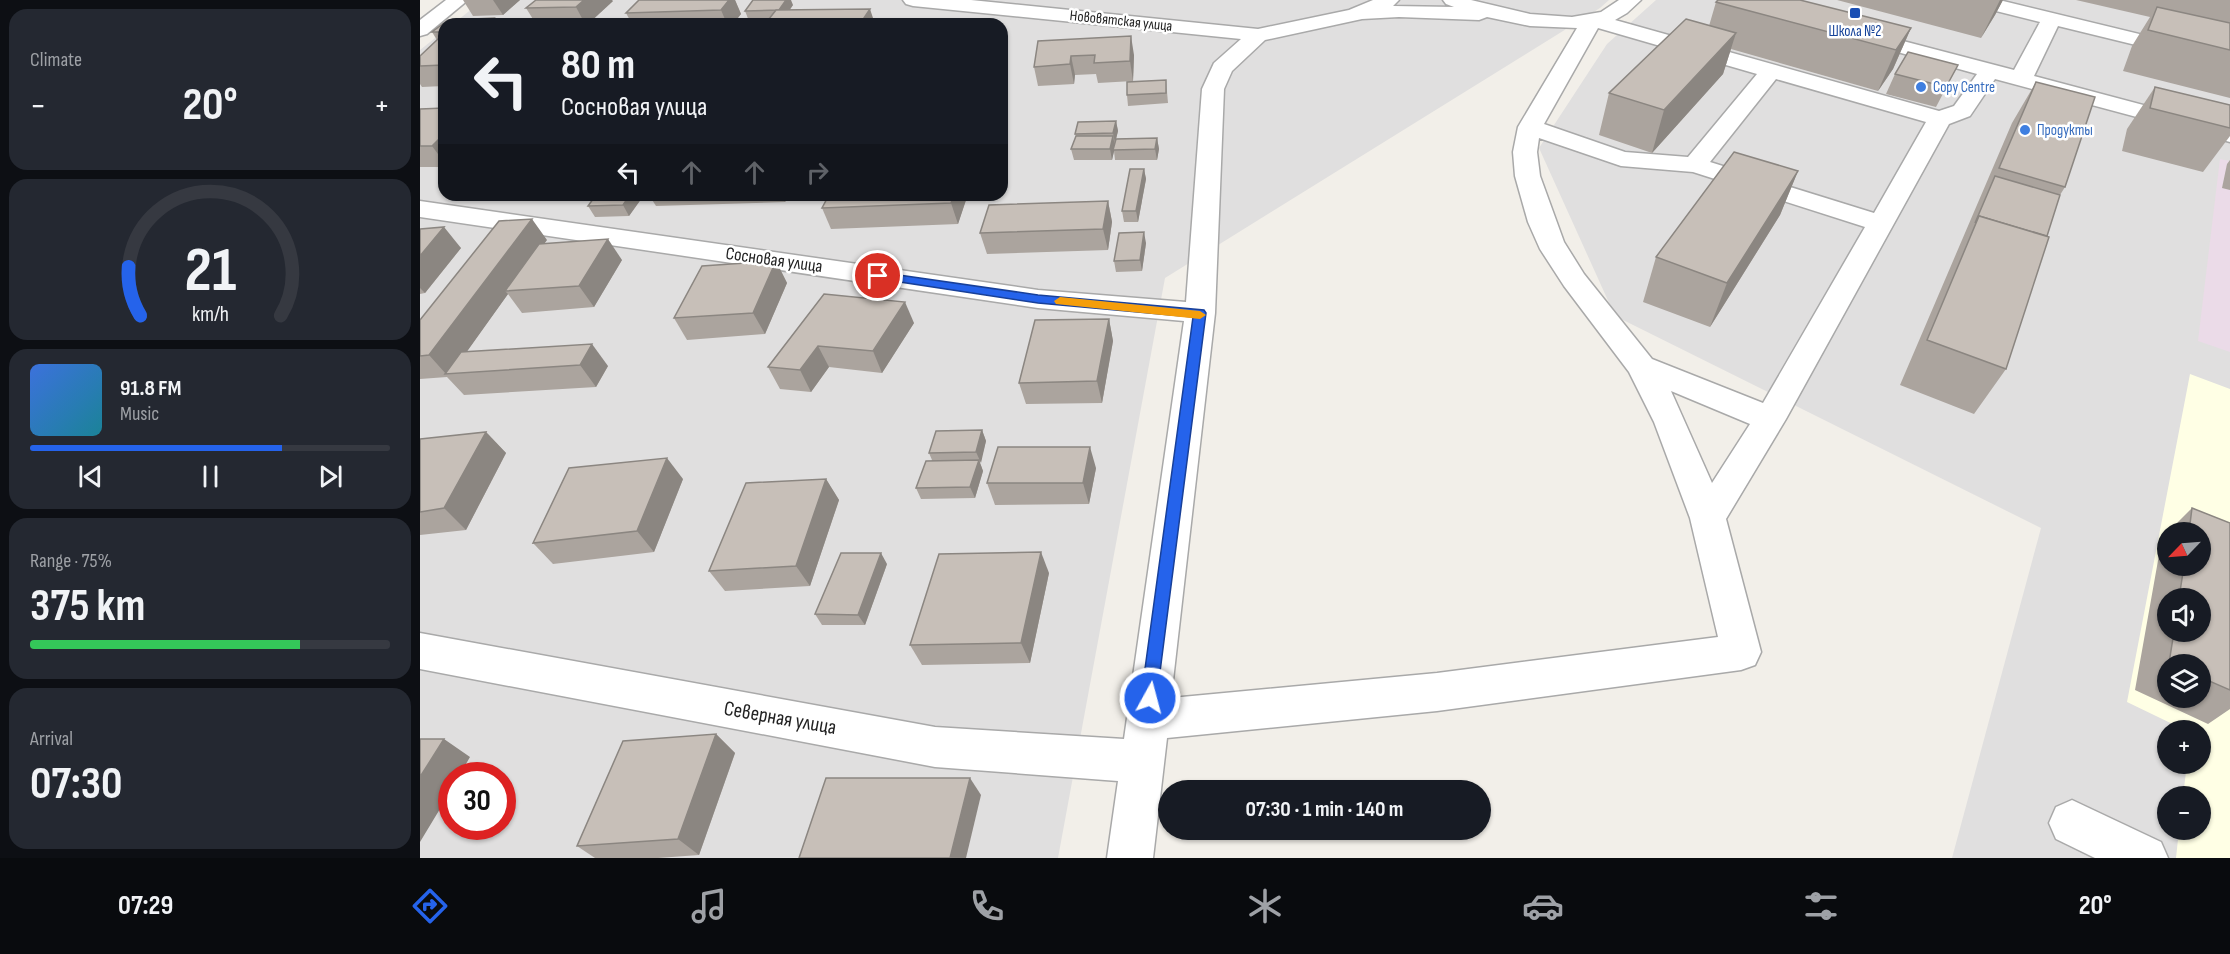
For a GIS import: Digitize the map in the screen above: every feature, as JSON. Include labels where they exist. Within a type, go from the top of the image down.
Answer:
[{"type":"street","points":[[420,30],[458,0]]},
{"type":"street","name":"Нововятская улица","points":[[913,0],[1258,35]]},
{"type":"street","points":[[1355,15],[1389,0]]},
{"type":"street","points":[[1454,0],[1516,17]]},
{"type":"street","points":[[1130,858],[1200,313],[1214,89],[1222,68],[1258,35],[1355,15],[1399,11],[1516,17],[1549,22],[1592,20],[1607,16],[1631,0]]},
{"type":"street","points":[[1975,0],[2000,3],[2051,19],[2230,62]]},
{"type":"street","points":[[2021,79],[2051,19]]},
{"type":"street","points":[[1592,20],[1940,119],[1962,111],[1990,70]]},
{"type":"street","points":[[1147,720],[1437,692],[1741,652],[1708,518],[1673,426],[1641,367],[1566,269],[1553,248],[1541,221],[1527,176],[1523,145],[1530,127],[1592,20]]},
{"type":"street","points":[[1836,30],[2230,135]]},
{"type":"street","points":[[1695,165],[1771,71]]},
{"type":"street","points":[[1708,518],[1770,420],[1940,119]]},
{"type":"street","points":[[1530,127],[1620,159],[1695,165],[1881,224]]},
{"type":"street","name":"Сосновая улица","points":[[420,209],[1038,299],[1200,313]]},
{"type":"street","points":[[1641,367],[1770,420]]},
{"type":"street","name":"Северная улица","points":[[420,651],[935,747],[1038,756],[1143,760]]},
{"type":"street","points":[[2072,823],[2145,858]]},
{"type":"shaded area","points":[[483,0],[1609,0],[1600,8],[1165,278],[1058,858],[420,858],[420,50],[438,36],[438,201],[1008,201],[1008,18],[460,18]]},
{"type":"shaded area","points":[[1656,0],[2230,0],[2230,858],[1952,858],[2041,528],[1615,316],[1539,148],[1607,44]]},
{"type":"shaded area","points":[[2220,159],[2230,161],[2230,352],[2198,341]]},
{"type":"shaded area","points":[[2190,374],[2230,389],[2230,858],[2176,858],[2178,840],[2211,840],[2211,786],[2184,786],[2186,774],[2211,774],[2211,720],[2164,720],[2127,702],[2157,546],[2157,576],[2211,576],[2211,522],[2162,522]]},
{"type":"building","points":[[536,0],[584,0],[576,7],[526,8]]},
{"type":"building","points":[[639,0],[729,0],[721,10],[626,13]]},
{"type":"building","points":[[753,0],[786,0],[779,10],[745,11]]},
{"type":"building","points":[[1718,0],[1800,0],[1911,28],[1896,50],[1716,2]]},
{"type":"building","points":[[2157,7],[2230,23],[2230,50],[2148,30]]},
{"type":"building","points":[[870,9],[864,18],[770,18],[776,10]]},
{"type":"building","points":[[1686,19],[1736,33],[1664,110],[1609,93]]},
{"type":"building","points":[[1131,36],[1130,61],[1094,63],[1095,55],[1071,56],[1070,64],[1034,67],[1038,41]]},
{"type":"building","points":[[438,39],[438,65],[420,66],[420,56]]},
{"type":"building","points":[[1908,52],[1958,65],[1946,87],[1895,74]]},
{"type":"building","points":[[1166,80],[1166,93],[1127,95],[1127,82]]},
{"type":"building","points":[[2036,82],[2095,97],[2065,187],[1999,168]]},
{"type":"building","points":[[2155,87],[2230,105],[2230,128],[2150,108]]},
{"type":"building","points":[[438,108],[438,140],[432,146],[420,146],[420,109]]},
{"type":"building","points":[[1116,121],[1113,133],[1075,134],[1078,122]]},
{"type":"building","points":[[1076,136],[1113,136],[1110,149],[1071,149]]},
{"type":"building","points":[[1157,138],[1155,149],[1113,150],[1116,139]]},
{"type":"building","points":[[1734,152],[1798,171],[1727,283],[1656,257]]},
{"type":"building","points":[[1130,169],[1144,169],[1136,211],[1122,211]]},
{"type":"building","points":[[1995,176],[2060,195],[2047,236],[1979,216],[1975,223]]},
{"type":"building","points":[[592,201],[626,201],[623,205],[588,206]]},
{"type":"building","points":[[826,201],[952,201],[951,203],[822,208]]},
{"type":"building","points":[[1108,201],[1103,229],[980,233],[989,205]]},
{"type":"building","points":[[1979,216],[2049,237],[2006,369],[1927,340]]},
{"type":"building","points":[[532,219],[429,355],[420,356],[420,320],[499,221]]},
{"type":"building","points":[[444,227],[420,256],[420,229]]},
{"type":"building","points":[[1144,232],[1140,260],[1114,261],[1119,233]]},
{"type":"building","points":[[608,239],[579,286],[505,291],[539,244]]},
{"type":"building","points":[[776,261],[753,313],[674,318],[702,266]]},
{"type":"building","points":[[824,294],[905,302],[873,351],[818,346],[800,370],[768,367]]},
{"type":"building","points":[[1109,319],[1097,381],[1019,383],[1035,320]]},
{"type":"building","points":[[592,344],[580,365],[445,374],[461,352]]},
{"type":"building","points":[[982,430],[976,452],[929,453],[936,431]]},
{"type":"building","points":[[486,432],[444,508],[420,512],[420,439]]},
{"type":"building","points":[[998,447],[1090,447],[1083,483],[987,483]]},
{"type":"building","points":[[667,458],[637,531],[533,543],[569,468]]},
{"type":"building","points":[[979,460],[970,487],[916,488],[926,461]]},
{"type":"building","points":[[826,479],[796,566],[709,571],[746,483]]},
{"type":"building","points":[[2192,508],[2230,523],[2230,690],[2211,682],[2211,654],[2170,654],[2172,642],[2211,642],[2211,588],[2181,588],[2182,576],[2211,576],[2211,522],[2190,522]]},
{"type":"building","points":[[1041,552],[1021,643],[910,645],[939,554]]},
{"type":"building","points":[[841,553],[881,553],[858,615],[815,614]]},
{"type":"building","points":[[716,734],[678,839],[577,846],[623,741]]},
{"type":"building","points":[[420,739],[444,739],[420,777]]},
{"type":"building","points":[[826,778],[970,778],[950,858],[799,858]]},
{"type":"slow traffic","points":[[1060,301],[1200,313],[1200,315]]},
{"type":"place","name":"Школа №2","points":[[1855,13]]},
{"type":"place","name":"Copy Centre","points":[[1921,87]]},
{"type":"place","name":"Продукты","points":[[2025,130]]},
{"type":"route","points":[[878,276],[1038,299],[1200,313],[1150,698]]}]
